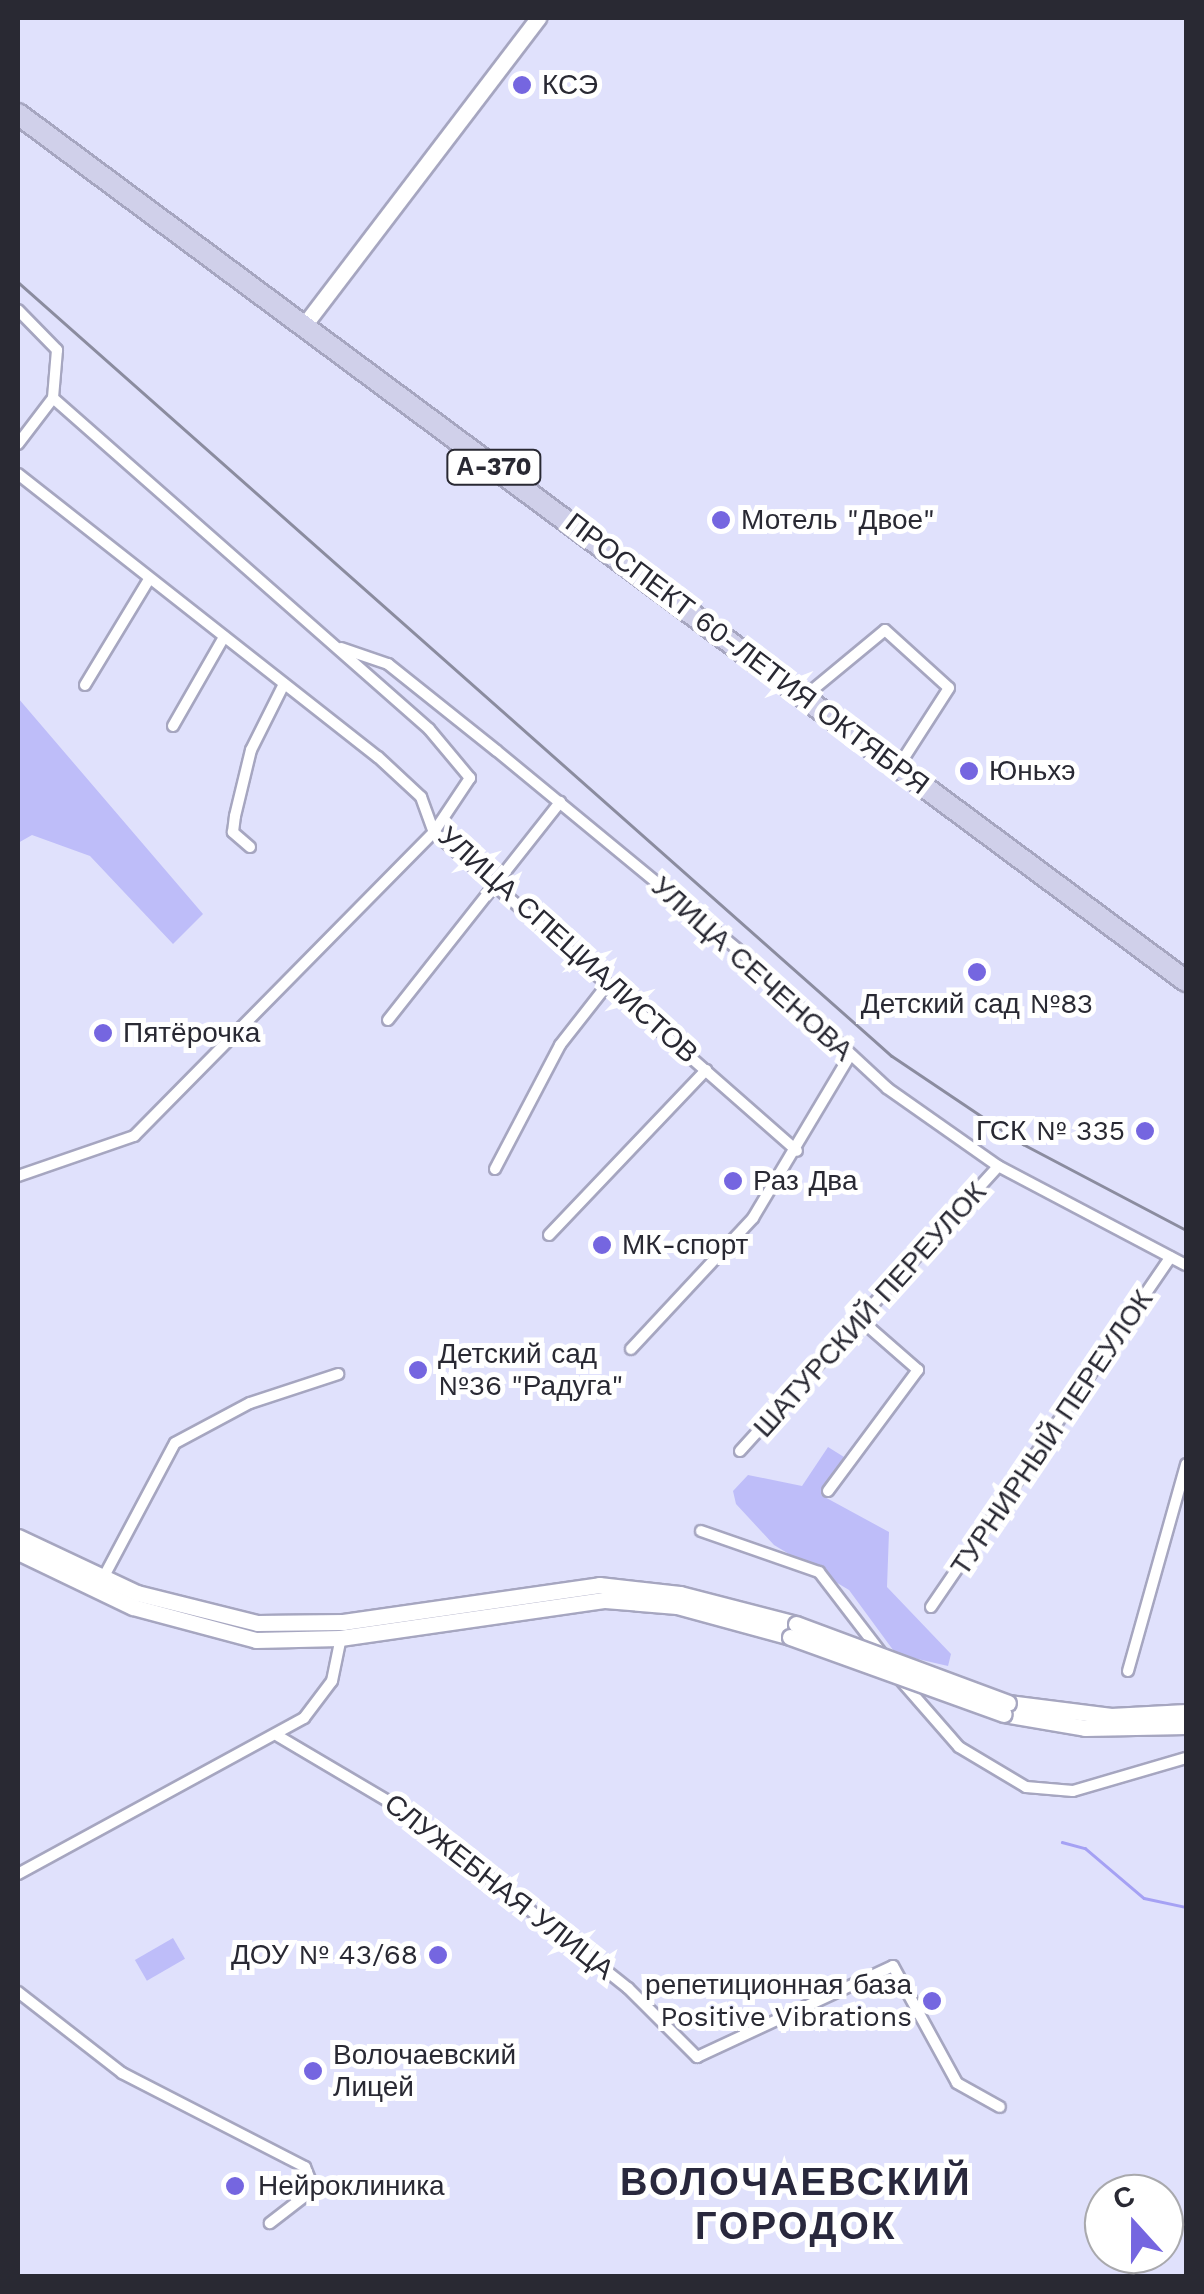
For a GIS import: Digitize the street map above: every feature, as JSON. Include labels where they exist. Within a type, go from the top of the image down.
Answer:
[{"type":"highway","name":"ПРОСПЕКТ 60-ЛЕТИЯ ОКТЯБРЯ","points":[[18,114],[1186,981]]},
{"type":"main road","points":[[305,324],[538,18]]},
{"type":"main road","points":[[18,1537],[99,1585]]},
{"type":"main road","points":[[18,1552],[99,1585],[213,1617],[342,1630],[599,1585],[793,1630],[1006,1708],[1183,1719]]},
{"type":"street","points":[[18,310],[57,350],[53,398],[18,444]]},
{"type":"street","name":"УЛИЦА СЕЧЕНОВА","points":[[53,398],[338,647],[468,772],[466,796],[434,832]]},
{"type":"street","name":"УЛИЦА СПЕЦИАЛИСТОВ","points":[[18,474],[421,797],[434,832],[498,882],[797,1151]]},
{"type":"street","points":[[86,684],[148,581]]},
{"type":"street","points":[[804,697],[886,630],[949,688],[898,767]]},
{"type":"street","points":[[173,726],[224,638]]},
{"type":"street","name":"УЛИЦА СЕЧЕНОВА","points":[[338,647],[388,664],[743,954],[849,1057],[998,1166],[1186,1265]]},
{"type":"street","points":[[250,848],[233,832],[235,816],[251,750],[284,684]]},
{"type":"street","points":[[388,1020],[560,802]]},
{"type":"street","points":[[18,1176],[134,1136],[434,832]]},
{"type":"street","points":[[494,1169],[560,1045],[607,984]]},
{"type":"street","points":[[631,1349],[726,1251],[797,1151],[849,1057]]},
{"type":"street","points":[[548,1235],[706,1070]]},
{"type":"street","name":"ШАТУРСКИЙ ПЕРЕУЛОК","points":[[740,1451],[863,1322],[998,1166]]},
{"type":"street","name":"ТУРНИРНЫЙ ПЕРЕУЛОК","points":[[931,1607],[1171,1257]]},
{"type":"street","points":[[828,1491],[918,1370],[863,1322]]},
{"type":"street","points":[[99,1585],[174,1442],[250,1403],[338,1374]]},
{"type":"street","points":[[1128,1671],[1186,1464]]},
{"type":"street","points":[[701,1530],[820,1572],[915,1699],[989,1769],[1047,1791],[1106,1782],[1186,1758]]},
{"type":"street","points":[[18,1874],[278,1736],[323,1700],[342,1630]]},
{"type":"street","name":"СЛУЖЕБНАЯ УЛИЦА","points":[[278,1736],[408,1814],[703,2058],[893,1966],[957,2083],[1000,2107]]},
{"type":"street","points":[[18,1992],[122,2073],[305,2167],[314,2189],[270,2223]]},
{"type":"shaded area","points":[[18,698],[203,914],[173,944],[90,856],[32,835],[18,843]]},
{"type":"shaded area","points":[[828,1447],[844,1457],[821,1495],[889,1532],[887,1587],[951,1654],[948,1666],[896,1654],[849,1590],[774,1545],[736,1504],[733,1491],[748,1475],[802,1486]]},
{"type":"shaded area","points":[[173,1938],[185,1959],[147,1981],[135,1960]]},
{"type":"waterway","points":[[1062,1842],[1085,1848],[1144,1898],[1186,1907]]},
{"type":"railway","points":[[18,282],[892,1056],[1023,1144],[1186,1230]]},
{"type":"place","name":"КСЭ","points":[[522,85]]},
{"type":"place","name":"Мотель \"Двое\"","points":[[721,520]]},
{"type":"place","name":"Юньхэ","points":[[969,771]]},
{"type":"place","name":"Детский сад №83","points":[[977,972]]},
{"type":"place","name":"Пятёрочка","points":[[103,1033]]},
{"type":"place","name":"ГСК № 335","points":[[1145,1131]]},
{"type":"place","name":"Раз Два","points":[[733,1181]]},
{"type":"place","name":"МК-спорт","points":[[602,1245]]},
{"type":"place","name":"Детский сад №36 \"Радуга\"","points":[[418,1370]]},
{"type":"place","name":"ДОУ № 43/68","points":[[438,1955]]},
{"type":"place","name":"репетиционная база Positive Vibrations","points":[[932,2001]]},
{"type":"place","name":"Волочаевский Лицей","points":[[313,2071]]},
{"type":"place","name":"Нейроклиника","points":[[235,2186]]},
{"type":"district","name":"ВОЛОЧАЕВСКИЙ ГОРОДОК","points":[[796,2205]]}]
